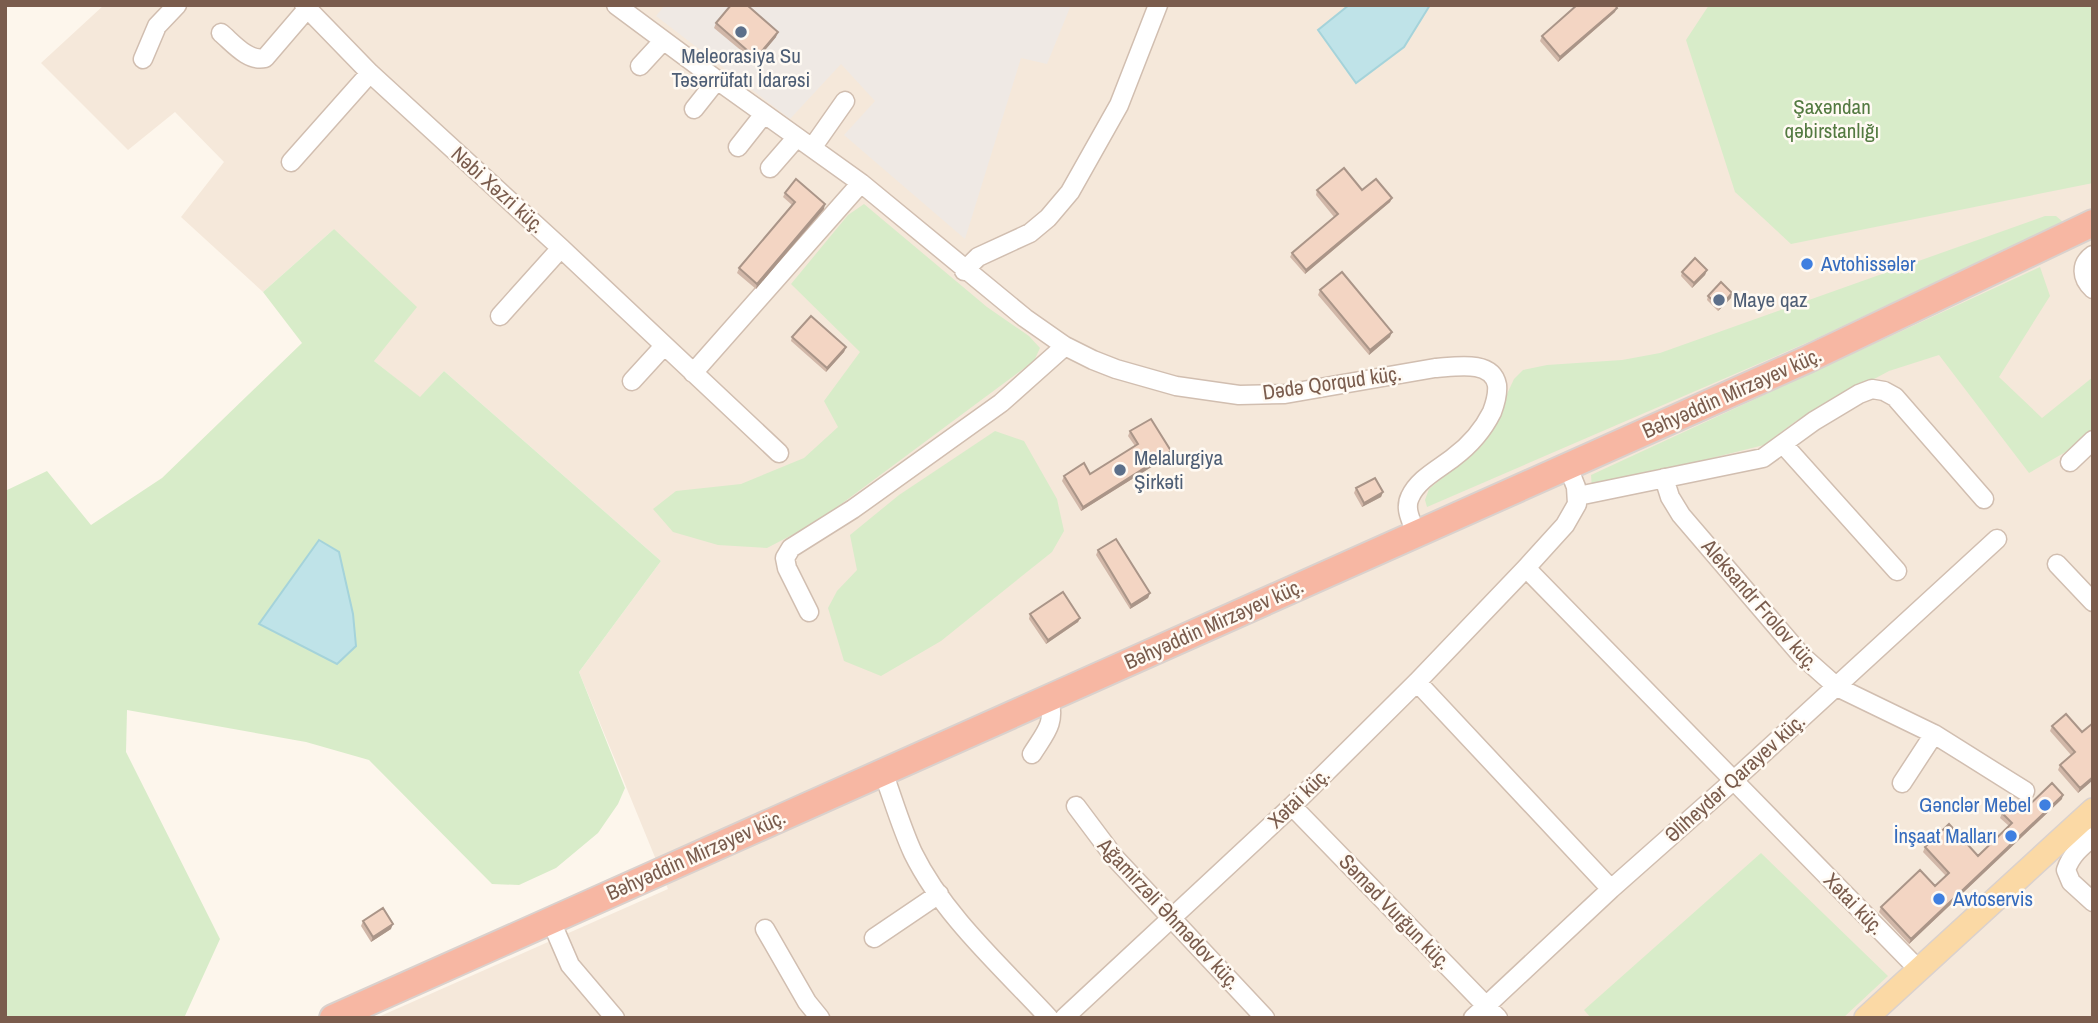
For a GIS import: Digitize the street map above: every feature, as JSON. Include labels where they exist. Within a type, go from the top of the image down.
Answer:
[{"type":"highway","name":"Bəhyəddin Mirzəyev küç.","points":[[333,1018],[1808,359],[2093,223]]},
{"type":"main road","points":[[1866,1018],[2093,810]]},
{"type":"street","points":[[143,59],[157,26],[177,5]]},
{"type":"street","name":"Dədə Qorqud küç.","points":[[616,5],[861,183],[964,271],[1025,318],[1065,346],[1116,369],[1176,386],[1239,395],[1285,394],[1435,368],[1482,368],[1492,375],[1496,383],[1494,406],[1486,424],[1473,440],[1420,483],[1409,497],[1407,507],[1416,533]]},
{"type":"street","points":[[964,271],[978,257],[1030,233],[1048,218],[1070,192],[1119,105],[1158,5]]},
{"type":"street","points":[[221,33],[249,57],[257,60],[264,58],[306,7]]},
{"type":"street","name":"Nəbi Xəzri küç.","points":[[306,7],[370,74],[561,248],[779,453]]},
{"type":"street","points":[[640,66],[663,41]]},
{"type":"street","points":[[291,162],[370,74]]},
{"type":"street","points":[[694,109],[717,80]]},
{"type":"street","points":[[771,168],[804,142],[845,101]]},
{"type":"street","points":[[738,147],[764,114]]},
{"type":"street","points":[[694,373],[861,183]]},
{"type":"street","points":[[500,316],[561,248]]},
{"type":"street","points":[[2093,255],[2085,260],[2082,271],[2088,285],[2093,289]]},
{"type":"street","points":[[632,381],[664,346]]},
{"type":"street","points":[[809,612],[785,558],[791,548],[853,509],[1001,403],[1065,346]]},
{"type":"street","points":[[1567,467],[1578,496],[1763,458],[1814,421],[1872,389],[1895,397],[1984,499]]},
{"type":"street","points":[[2070,462],[2093,440]]},
{"type":"street","points":[[1783,444],[1897,571]]},
{"type":"street","name":"Aleksandr Frolov küç.","points":[[1664,478],[1670,497],[1690,525],[1801,655],[1837,687],[1934,734],[2025,791]]},
{"type":"street","name":"Xətai küç.","points":[[1063,1018],[1292,806],[1417,682],[1565,525],[1577,504],[1578,496]]},
{"type":"street","name":"Əliheydər Qarayev küç.","points":[[1486,1014],[1611,889],[1837,687],[1997,539]]},
{"type":"street","points":[[2057,564],[2093,602]]},
{"type":"street","name":"Xətai küç.","points":[[1526,568],[1918,969]]},
{"type":"street","points":[[1417,682],[1611,889]]},
{"type":"street","points":[[1032,754],[1051,724],[1053,713],[1049,698]]},
{"type":"street","points":[[1902,783],[1934,734]]},
{"type":"street","points":[[883,772],[913,852],[939,894],[964,926],[1049,1018]]},
{"type":"street","name":"Ağamirzəli Əhmədov küç.","points":[[1076,806],[1115,858],[1265,1018]]},
{"type":"street","name":"Səməd Vurğun küç.","points":[[1292,806],[1486,1014]]},
{"type":"street","points":[[2093,837],[2077,850],[2069,860],[2066,870],[2071,882],[2093,902]]},
{"type":"street","points":[[874,938],[939,894]]},
{"type":"street","points":[[551,921],[570,965],[615,1018]]},
{"type":"street","points":[[765,929],[807,1002],[820,1018]]},
{"type":"shaded area","points":[[104,5],[2093,5],[2093,1018],[376,1018],[668,889],[579,672],[661,561],[444,371],[420,398],[374,361],[334,229],[263,292],[181,217],[224,162],[175,112],[128,150],[41,63]]},
{"type":"shaded area","points":[[665,5],[1071,5],[1047,64],[1021,58],[965,239],[844,135],[875,101],[841,64],[790,119],[656,16]]},
{"type":"green space","name":"Şaxəndan qəbirstanlığı","points":[[1709,5],[2093,5],[2093,183],[1791,244],[1735,192],[1686,40]]},
{"type":"green space","points":[[864,204],[987,307],[1029,336],[1040,348],[1034,361],[817,522],[767,548],[718,545],[673,532],[653,509],[676,491],[741,484],[804,458],[838,427],[824,401],[860,352],[791,284],[848,215]]},
{"type":"green space","points":[[2045,216],[2056,216],[2063,222],[1811,341],[1427,507],[1425,500],[1429,489],[1484,443],[1514,379],[1523,370],[1547,365],[1622,360],[1660,353]]},
{"type":"green space","points":[[334,229],[417,307],[374,361],[420,397],[444,371],[661,561],[579,672],[625,788],[618,804],[598,833],[556,868],[519,885],[492,884],[369,760],[306,742],[127,710],[126,752],[220,939],[184,1018],[5,1018],[5,491],[47,471],[91,525],[162,478],[302,343],[263,292]]},
{"type":"green space","points":[[2040,267],[2050,296],[1999,377],[2042,418],[2093,377],[2093,448],[2076,446],[2029,473],[1939,355],[1889,371],[1796,421],[1764,445],[1592,488],[1591,475]]},
{"type":"green space","points":[[995,431],[1024,441],[1057,499],[1064,531],[1052,552],[941,641],[881,676],[844,661],[828,608],[837,591],[857,570],[850,535],[899,495]]},
{"type":"green space","points":[[1761,853],[1888,976],[1843,1018],[1591,1018],[1584,1010]]},
{"type":"water","points":[[1349,5],[1430,5],[1404,47],[1356,83],[1318,30]]},
{"type":"water","points":[[319,540],[339,552],[353,614],[356,646],[337,664],[259,624]]},
{"type":"building","points":[[731,5],[747,5],[778,32],[756,58],[716,23]]},
{"type":"building","points":[[1577,5],[1615,5],[1617,8],[1560,57],[1542,36]]},
{"type":"building","points":[[1344,168],[1362,190],[1376,179],[1392,198],[1306,270],[1292,253],[1338,214],[1317,190]]},
{"type":"building","points":[[796,179],[825,204],[757,284],[739,268],[795,202],[785,193]]},
{"type":"building","points":[[1695,258],[1707,270],[1694,283],[1682,272]]},
{"type":"building","points":[[1342,272],[1392,332],[1370,350],[1320,290]]},
{"type":"building","points":[[1721,282],[1732,293],[1720,307],[1708,296]]},
{"type":"building","points":[[811,316],[846,347],[827,368],[792,337]]},
{"type":"building","points":[[1151,419],[1171,451],[1083,507],[1064,476],[1084,463],[1090,474],[1138,444],[1130,431]]},
{"type":"building","points":[[1375,478],[1383,492],[1364,503],[1356,488]]},
{"type":"building","points":[[1116,539],[1150,593],[1131,605],[1098,550]]},
{"type":"building","points":[[1063,592],[1080,618],[1048,640],[1030,614]]},
{"type":"building","points":[[2066,714],[2082,732],[2093,723],[2093,777],[2080,788],[2060,765],[2075,752],[2052,726]]},
{"type":"building","points":[[2052,783],[2063,795],[1911,939],[1881,907],[1920,870],[1935,886],[1949,873],[1925,847],[1949,824],[1978,856],[2012,823],[2002,813],[2014,802],[2023,811]]},
{"type":"building","points":[[383,908],[393,924],[373,937],[363,921]]},
{"type":"place","name":"Meleorasiya Su Təsərrüfatı İdarəsi","points":[[741,32]]},
{"type":"place","name":"Avtohissələr","points":[[1807,264]]},
{"type":"place","name":"Maye qaz","points":[[1719,300]]},
{"type":"place","name":"Melalurgiya Şirkəti","points":[[1120,470]]},
{"type":"place","name":"Gənclər Mebel","points":[[2045,805]]},
{"type":"place","name":"İnşaat Malları","points":[[2011,836]]},
{"type":"place","name":"Avtoservis","points":[[1939,899]]}]
